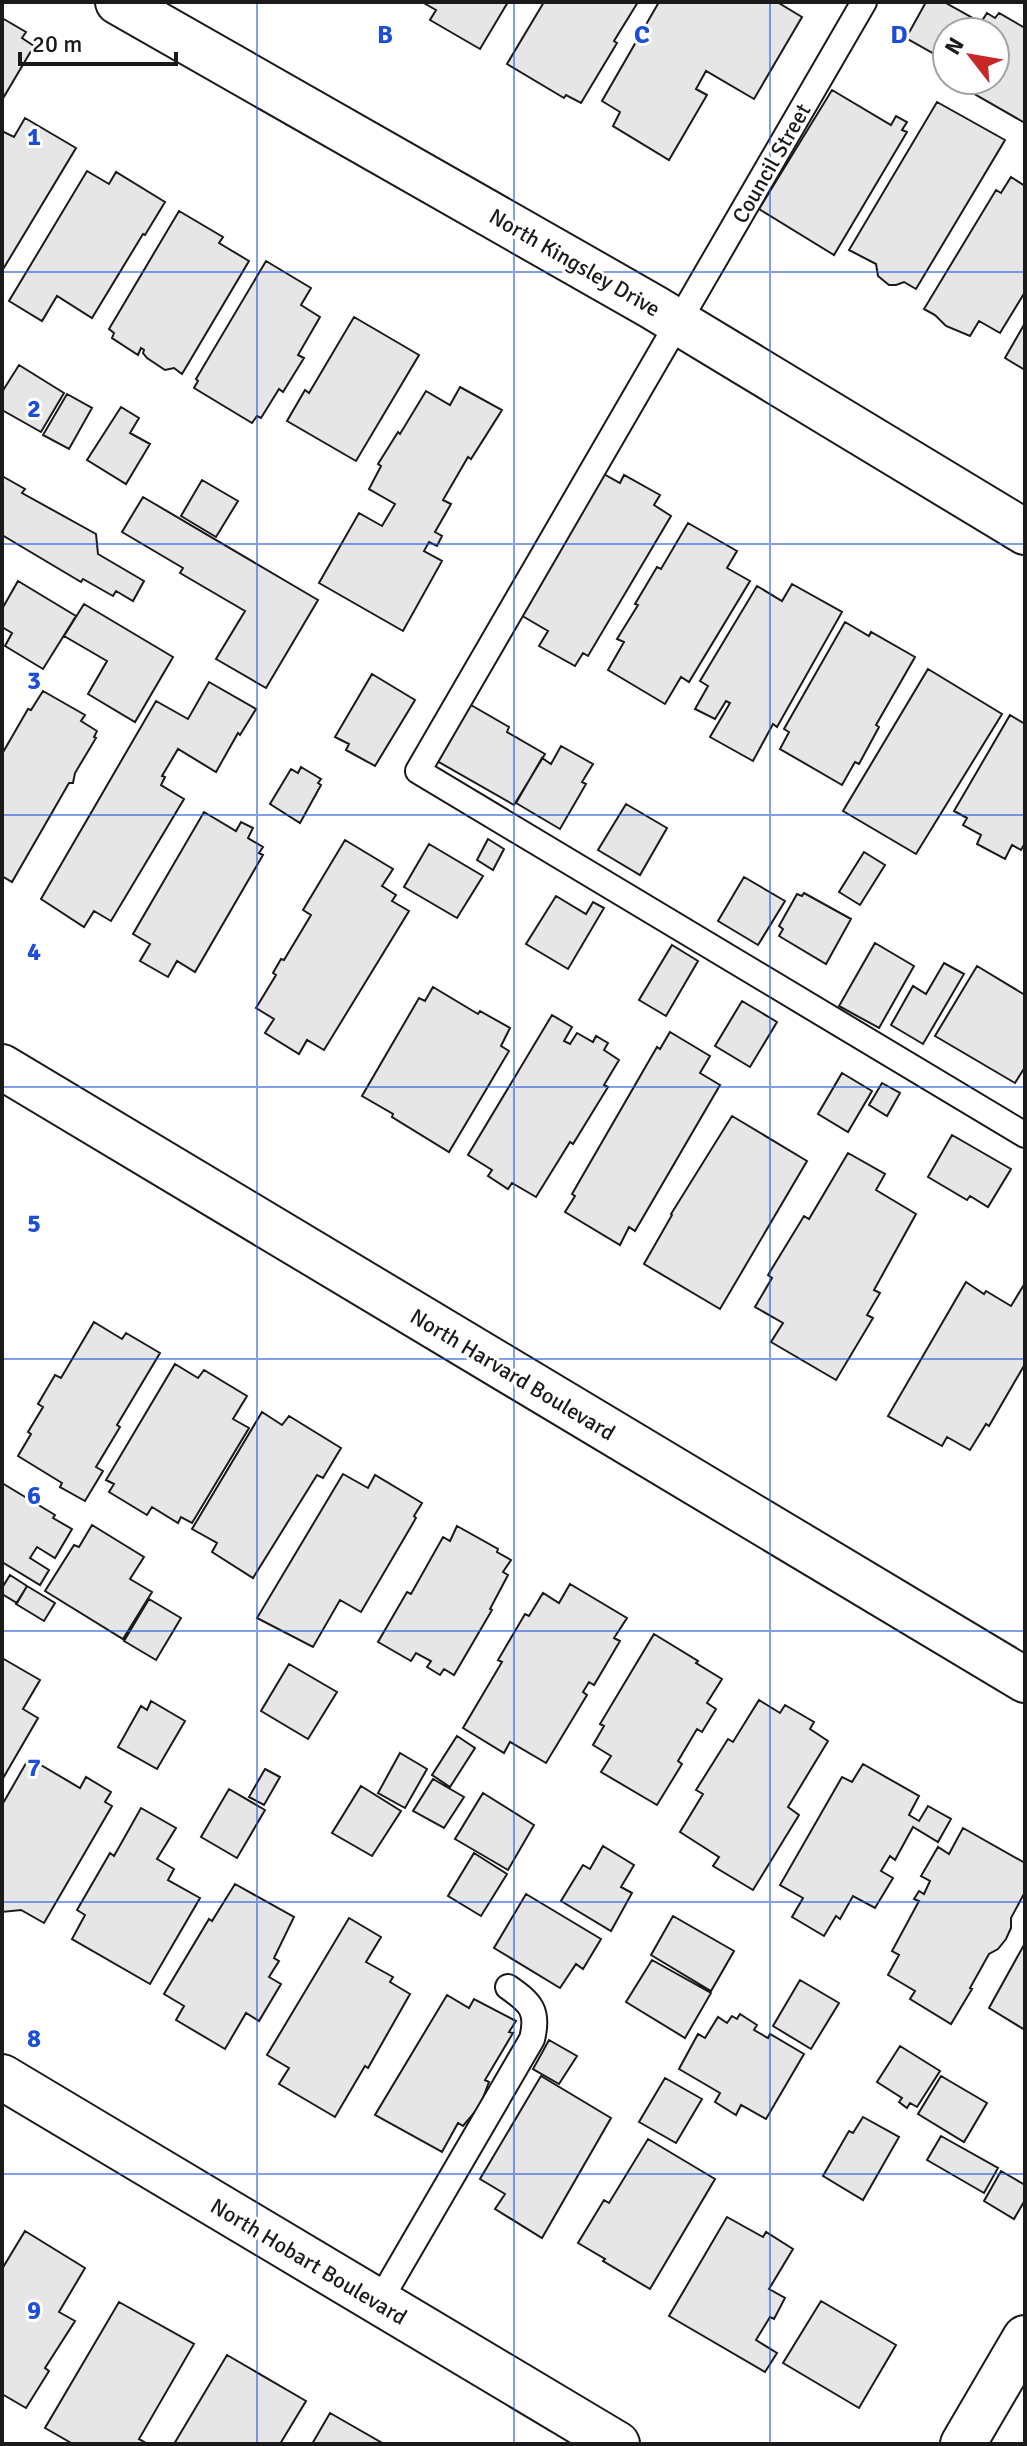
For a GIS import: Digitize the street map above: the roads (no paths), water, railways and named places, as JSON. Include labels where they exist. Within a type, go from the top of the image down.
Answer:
[{"type":"street","name":"North Kingsley Drive","points":[[135,6],[639,299],[1025,532]]},
{"type":"street","name":"North Harvard Boulevard","points":[[2,1067],[1025,1680]]},
{"type":"street","name":"North Hobart Boulevard","points":[[2,2077],[379,2302],[596,2439]]},
{"type":"street","points":[[963,2444],[1025,2338]]},
{"type":"lane","name":"Council Street","points":[[864,2],[418,771],[1025,1135]]},
{"type":"lane","points":[[379,2302],[532,2039],[536,2024],[534,2013],[525,1999],[508,1987]]}]
